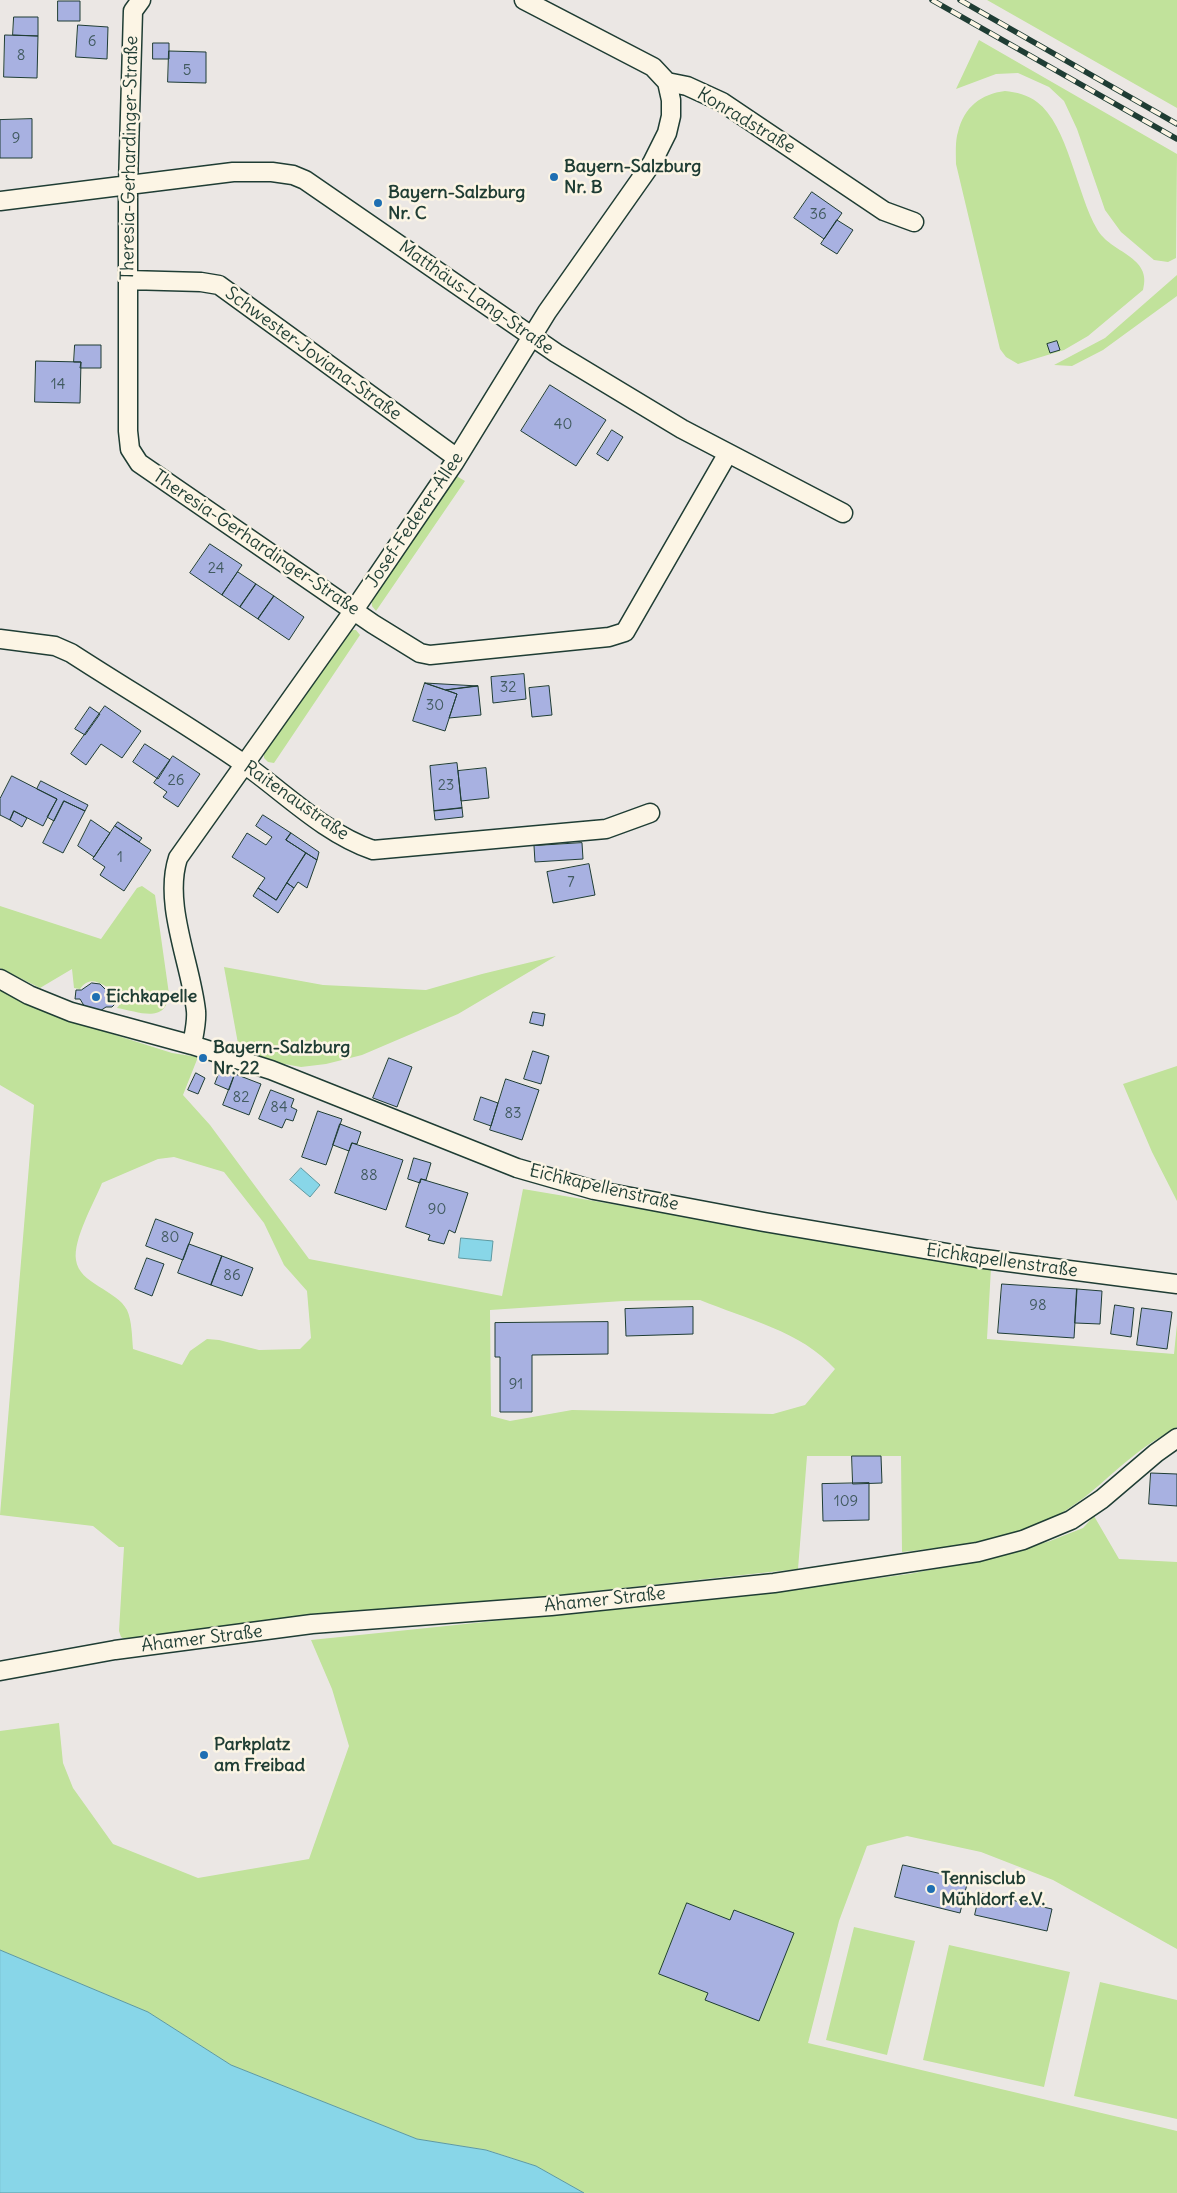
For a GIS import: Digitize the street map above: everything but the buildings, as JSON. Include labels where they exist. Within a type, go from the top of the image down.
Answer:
[{"type":"street","name":"Theresia-Gerhardinger-Straße","points":[[141,0],[133,11],[128,185],[128,431],[130,449],[139,463],[354,610],[420,653],[430,655],[609,637],[625,632],[728,453]]},
{"type":"street","name":"Konradstraße","points":[[524,0],[653,67],[667,82],[687,86],[722,102],[884,211],[914,222]]},
{"type":"street","name":"Josef-Federer-Allee","points":[[192,1045],[196,1011],[183,952],[173,888],[173,874],[178,858],[354,610],[457,458],[547,312],[652,163],[667,132],[670,116],[667,82]]},
{"type":"street","name":"Matthäus-Lang-Straße","points":[[0,201],[233,172],[272,172],[293,175],[305,180],[556,353],[682,429],[843,513]]},
{"type":"street","name":"Schwester-Joviana-Straße","points":[[128,280],[200,282],[218,286],[457,458]]},
{"type":"street","name":"Raitenaustraße","points":[[0,639],[55,646],[71,653],[244,764],[325,824],[360,845],[373,850],[606,829],[650,813]]},
{"type":"street","name":"Eichkapellenstraße","points":[[0,979],[28,995],[71,1012],[192,1045],[271,1070],[517,1168],[594,1190],[764,1222],[977,1258],[1177,1284]]},
{"type":"street","name":"Ahamer Straße","points":[[0,1671],[115,1650],[312,1624],[551,1606],[774,1583],[978,1552],[1023,1540],[1071,1520],[1102,1499],[1156,1453],[1177,1438]]},
{"type":"green space","points":[[987,0],[1177,0],[1177,108]]},
{"type":"green space","points":[[979,40],[1177,154],[1176,258],[1168,262],[1154,260],[1121,232],[1105,210],[1077,129],[1064,101],[1049,87],[1018,73],[996,74],[956,89]]},
{"type":"green space","points":[[1005,91],[1030,97],[1048,113],[1064,143],[1090,215],[1097,229],[1111,244],[1136,262],[1142,270],[1144,279],[1143,290],[1088,336],[1064,350],[1018,364],[1006,357],[1000,349],[956,164],[957,136],[964,115],[981,99],[988,95]]},
{"type":"green space","points":[[1177,275],[1177,296],[1103,350],[1072,366],[1054,365],[1105,338]]},
{"type":"green space","points":[[453,474],[465,481],[376,611],[372,606],[371,595]]},
{"type":"green space","points":[[347,630],[356,630],[360,635],[274,763],[268,762],[264,758],[264,752]]},
{"type":"green space","points":[[142,886],[155,895],[169,994],[167,1003],[157,1013],[150,1014],[117,1008],[121,1002],[118,993],[98,982],[89,982],[80,989],[74,988],[72,969],[40,988],[0,968],[0,906],[101,939],[137,888]]},
{"type":"green space","points":[[556,956],[458,1014],[362,1055],[326,1064],[301,1067],[279,1063],[239,1049],[224,967],[323,985],[426,990]]},
{"type":"green space","points":[[0,990],[49,1014],[172,1053],[198,1057],[183,1095],[210,1125],[309,1259],[502,1296],[523,1189],[991,1268],[987,1339],[1174,1354],[1177,1324],[1177,1427],[1145,1447],[1090,1493],[1054,1517],[1018,1532],[980,1541],[902,1552],[901,1456],[807,1456],[798,1569],[476,1604],[302,1616],[127,1640],[121,1637],[119,1631],[124,1547],[119,1547],[93,1526],[0,1515],[34,1105],[0,1085]],"holes":[[[174,1157],[224,1172],[264,1223],[284,1265],[307,1291],[311,1338],[300,1349],[259,1350],[219,1340],[207,1339],[190,1351],[182,1365],[133,1349],[131,1324],[127,1310],[122,1303],[91,1281],[79,1268],[76,1260],[78,1242],[102,1183],[158,1159]],[[700,1300],[789,1335],[821,1356],[835,1369],[805,1405],[773,1414],[572,1410],[510,1421],[491,1416],[490,1310],[623,1301]]]},
{"type":"green space","points":[[1177,1066],[1177,1201],[1152,1152],[1123,1084]]},
{"type":"green space","points":[[1094,1516],[1119,1559],[1177,1562],[1177,1949],[1053,1880],[981,1852],[907,1836],[867,1846],[839,1921],[808,2043],[1177,2131],[1177,2193],[584,2193],[536,2166],[487,2150],[417,2139],[231,2065],[148,2012],[0,1950],[0,1731],[59,1723],[63,1763],[73,1788],[113,1844],[198,1878],[309,1859],[349,1746],[332,1689],[311,1640],[765,1593],[909,1574],[996,1557],[1050,1541],[1083,1528]]},
{"type":"green space","points":[[854,1927],[915,1941],[887,2055],[826,2040]]},
{"type":"green space","points":[[949,1945],[1070,1972],[1044,2087],[923,2060]]},
{"type":"green space","points":[[1100,1982],[1177,2000],[1177,2119],[1074,2096]]},
{"type":"water","points":[[301,1168],[320,1185],[310,1197],[290,1180]]},
{"type":"water","points":[[461,1238],[493,1241],[491,1261],[459,1258]]},
{"type":"water","points":[[0,1950],[148,2012],[231,2065],[417,2139],[486,2150],[536,2166],[584,2193],[0,2193]]},
{"type":"railway","points":[[932,0],[1177,139]]},
{"type":"railway","points":[[960,0],[1177,124]]},
{"type":"place","name":"Bayern-Salzburg Nr. B","points":[[554,177]]},
{"type":"place","name":"Bayern-Salzburg Nr. C","points":[[378,203]]},
{"type":"place","name":"Eichkapelle","points":[[96,997]]},
{"type":"place","name":"Bayern-Salzburg Nr. 22","points":[[203,1058]]},
{"type":"place","name":"Parkplatz am Freibad","points":[[204,1755]]},
{"type":"place","name":"Tennisclub Mühldorf e.V.","points":[[931,1889]]}]
